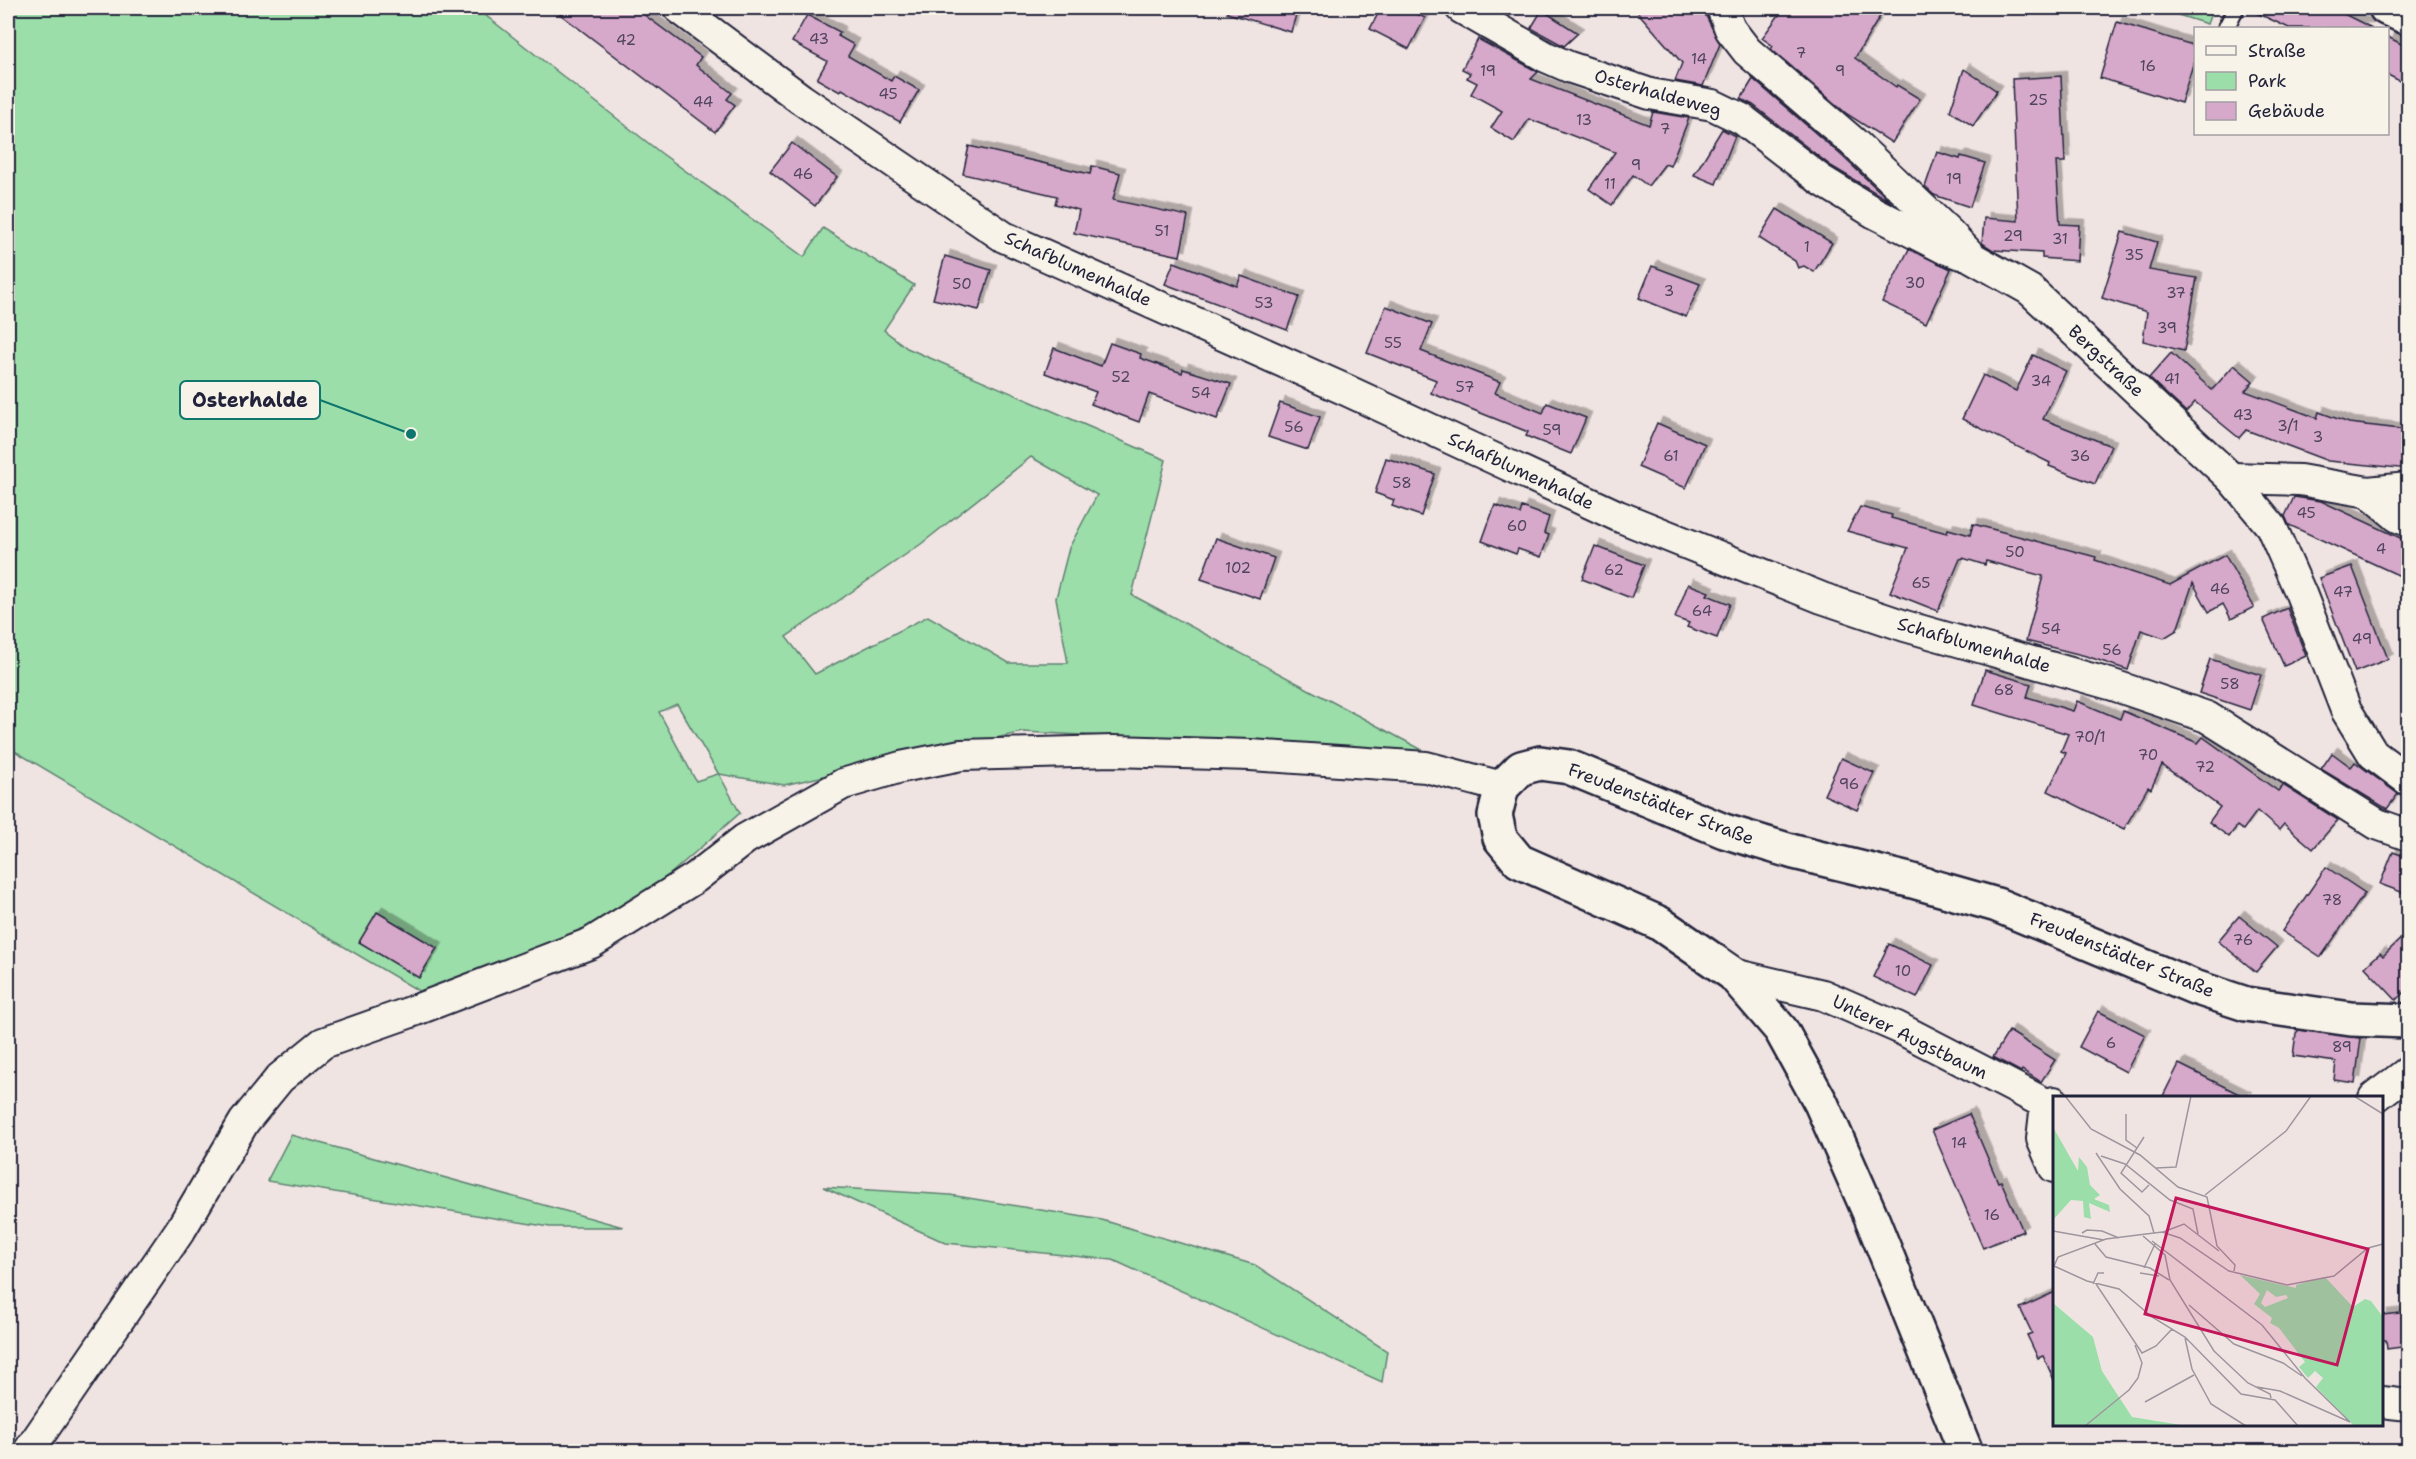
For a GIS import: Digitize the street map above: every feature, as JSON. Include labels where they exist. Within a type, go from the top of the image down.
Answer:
[{"type":"street","name":"Schafblumenhalde","points":[[679,8],[801,99],[1004,237],[1346,390],[1618,516],[1822,598],[1905,626],[2113,685],[2207,717],[2377,824],[2409,835]]},
{"type":"street","name":"Osterhaldeweg","points":[[1461,8],[1546,57],[1569,67],[1650,93],[1713,105],[1742,119],[1821,180],[1873,212],[1944,248],[1973,258]]},
{"type":"street","name":"Bergstraße","points":[[1722,8],[1730,29],[1747,51],[1853,142],[1973,258],[2030,290],[2231,478],[2271,526],[2301,594],[2346,710],[2373,754],[2409,780]]},
{"type":"street","points":[[2386,8],[2409,18]]},
{"type":"street","points":[[2231,478],[2265,477],[2300,480],[2368,492],[2409,488]]},
{"type":"street","points":[[2368,492],[2398,517],[2409,521]]},
{"type":"street","points":[[28,1452],[181,1229],[244,1122],[280,1078],[323,1042],[408,1013],[591,943],[695,878],[745,839],[843,783],[901,767],[961,755],[1113,751],[1251,755],[1426,767],[1502,787],[1495,815],[1500,838],[1519,861],[1659,923],[1734,974],[1781,1030],[1821,1103],[1870,1214],[1966,1452]]},
{"type":"street","name":"Freudenstädter Straße","points":[[1502,787],[1521,768],[1540,763],[1569,767],[1724,831],[1794,852],[1909,880],[1997,905],[2194,987],[2247,1004],[2351,1019],[2409,1021]]},
{"type":"street","name":"Unterer Augstbaum","points":[[1734,974],[1823,995],[2053,1096]]},
{"type":"street","points":[[2377,1096],[2409,1072]]},
{"type":"street","name":"Unterer Augstbaum","points":[[2053,1116],[2042,1139],[2053,1163]]},
{"type":"street","points":[[2383,1402],[2409,1405]]},
{"type":"lane","points":[[2226,27],[2236,8]]},
{"type":"green space","points":[[8,8],[476,8],[661,153],[804,257],[823,228],[914,285],[884,330],[907,348],[1166,460],[1132,595],[1426,752],[1023,732],[784,785],[719,774],[740,813],[652,890],[599,928],[422,993],[8,747]],"holes":[[[1031,457],[1097,495],[1069,548],[1056,598],[1068,663],[1009,663],[928,616],[815,674],[786,637],[921,544]],[[677,704],[718,773],[718,774],[696,781],[659,712]]]},
{"type":"green space","points":[[2156,8],[2213,8],[2207,24]]},
{"type":"green space","points":[[291,1135],[623,1227],[550,1227],[267,1181]]},
{"type":"green space","points":[[823,1187],[950,1195],[1102,1220],[1255,1265],[1387,1351],[1382,1382],[1113,1260],[946,1243]]},
{"type":"building","points":[[552,8],[635,8],[701,57],[696,65],[732,93],[727,99],[735,105],[715,132]]},
{"type":"building","points":[[1228,8],[1298,8],[1291,32],[1227,13]]},
{"type":"building","points":[[1381,8],[1405,8],[1425,18],[1409,49],[1370,29]]},
{"type":"building","points":[[1634,8],[1702,8],[1720,44],[1703,86],[1675,81],[1682,63]]},
{"type":"building","points":[[1784,8],[1885,8],[1855,58],[1896,87],[1897,85],[1920,99],[1892,143],[1847,114],[1771,49],[1773,46],[1762,38]]},
{"type":"building","points":[[2246,8],[2332,8],[2370,27],[2287,27]]},
{"type":"building","points":[[1542,10],[1578,33],[1564,46],[1531,28]]},
{"type":"building","points":[[807,15],[840,32],[838,36],[854,45],[848,56],[891,81],[894,76],[919,90],[900,122],[842,89],[840,92],[817,79],[827,61],[792,42]]},
{"type":"building","points":[[2117,22],[2194,45],[2194,61],[2181,103],[2100,78]]},
{"type":"building","points":[[2389,38],[2409,48],[2409,86],[2389,76]]},
{"type":"building","points":[[1478,39],[1538,72],[1531,79],[1649,125],[1653,112],[1689,118],[1670,166],[1665,164],[1648,186],[1633,175],[1612,205],[1589,189],[1615,152],[1529,119],[1514,142],[1491,128],[1502,111],[1471,94],[1477,83],[1467,78],[1470,73],[1462,69]]},
{"type":"building","points":[[1964,69],[1997,91],[1973,126],[1950,111]]},
{"type":"building","points":[[2061,76],[2065,162],[2056,162],[2060,224],[2079,225],[2077,261],[2042,258],[2042,253],[1993,250],[1982,243],[1984,218],[2018,221],[2012,79]]},
{"type":"building","points":[[1753,79],[1841,155],[1891,202],[1831,166],[1753,105],[1741,99]]},
{"type":"building","points":[[1722,129],[1735,136],[1716,184],[1694,175]]},
{"type":"building","points":[[792,143],[837,177],[815,206],[770,171]]},
{"type":"building","points":[[969,146],[1090,174],[1092,166],[1120,173],[1113,200],[1188,216],[1180,256],[1074,233],[1079,210],[1055,204],[1057,196],[963,174]]},
{"type":"building","points":[[1937,152],[1985,163],[1970,207],[1934,195],[1925,187]]},
{"type":"building","points":[[1777,209],[1832,243],[1814,272],[1804,266],[1798,268],[1795,261],[1759,238]]},
{"type":"building","points":[[2122,232],[2157,242],[2149,270],[2197,278],[2184,351],[2143,341],[2147,312],[2102,298]]},
{"type":"building","points":[[1909,249],[1951,269],[1926,323],[1882,302]]},
{"type":"building","points":[[945,256],[991,270],[979,310],[933,299]]},
{"type":"building","points":[[1174,262],[1237,286],[1241,276],[1299,297],[1287,330],[1165,284]]},
{"type":"building","points":[[1652,266],[1700,284],[1686,317],[1639,298]]},
{"type":"building","points":[[1386,306],[1432,324],[1421,351],[1500,382],[1495,393],[1543,413],[1547,403],[1586,418],[1571,454],[1526,436],[1528,432],[1431,393],[1436,380],[1367,353]]},
{"type":"building","points":[[1110,343],[1141,354],[1140,358],[1182,373],[1183,369],[1231,384],[1217,419],[1149,394],[1139,422],[1091,404],[1096,392],[1045,373],[1054,348],[1101,366]]},
{"type":"building","points":[[2171,353],[2212,390],[2234,365],[2253,381],[2245,391],[2317,418],[2319,412],[2349,423],[2409,430],[2409,469],[2328,461],[2246,430],[2239,438],[2195,402],[2186,412],[2149,378]]},
{"type":"building","points":[[2033,355],[2066,371],[2043,419],[2111,446],[2095,484],[2049,466],[2050,463],[1962,419],[1983,375],[2016,391]]},
{"type":"building","points":[[1280,403],[1320,417],[1308,450],[1268,437]]},
{"type":"building","points":[[1657,423],[1705,444],[1686,488],[1638,467]]},
{"type":"building","points":[[1386,458],[1435,474],[1421,516],[1392,506],[1394,500],[1375,493]]},
{"type":"building","points":[[2294,497],[2321,501],[2409,542],[2409,580],[2289,525],[2285,516]]},
{"type":"building","points":[[1495,505],[1520,514],[1522,507],[1549,517],[1544,533],[1549,535],[1541,557],[1518,549],[1516,554],[1482,541]]},
{"type":"building","points":[[1860,507],[1947,533],[1948,529],[1970,535],[1973,524],[2096,557],[2095,560],[2170,585],[2225,555],[2254,607],[2231,619],[2223,604],[2209,612],[2193,583],[2177,630],[2164,638],[2141,630],[2128,670],[2086,656],[2026,641],[2043,576],[1986,561],[1985,565],[1963,558],[1960,559],[1938,611],[1890,592],[1908,548],[1847,531]]},
{"type":"building","points":[[1216,538],[1274,558],[1260,599],[1201,579]]},
{"type":"building","points":[[1595,546],[1644,565],[1631,598],[1582,579]]},
{"type":"building","points":[[2352,566],[2388,659],[2355,672],[2319,578]]},
{"type":"building","points":[[1688,584],[1709,592],[1707,595],[1730,604],[1717,638],[1687,627],[1689,623],[1675,618]]},
{"type":"building","points":[[2287,608],[2306,656],[2284,666],[2263,619]]},
{"type":"building","points":[[2210,659],[2261,675],[2250,710],[2199,693]]},
{"type":"building","points":[[1985,670],[2031,684],[2027,697],[2073,711],[2077,701],[2120,719],[2123,711],[2198,743],[2203,737],[2278,791],[2283,785],[2338,820],[2313,849],[2284,824],[2279,830],[2257,811],[2243,830],[2237,826],[2229,837],[2209,822],[2220,807],[2162,765],[2151,789],[2148,787],[2124,829],[2048,791],[2066,753],[2061,751],[2068,734],[1974,705]]},
{"type":"building","points":[[2332,753],[2351,767],[2355,762],[2398,794],[2387,809],[2321,769]]},
{"type":"building","points":[[1841,758],[1874,773],[1857,810],[1824,795]]},
{"type":"building","points":[[2393,852],[2409,858],[2409,895],[2380,884]]},
{"type":"building","points":[[2326,867],[2365,893],[2321,957],[2282,931]]},
{"type":"building","points":[[377,912],[437,948],[419,978],[359,942]]},
{"type":"building","points":[[2239,916],[2277,947],[2256,972],[2218,941]]},
{"type":"building","points":[[2409,931],[2409,987],[2396,1000],[2365,967],[2380,953],[2383,956]]},
{"type":"building","points":[[1889,944],[1933,965],[1917,998],[1873,977]]},
{"type":"building","points":[[2098,1011],[2145,1035],[2126,1072],[2079,1047]]},
{"type":"building","points":[[2299,1030],[2361,1038],[2355,1083],[2334,1080],[2336,1062],[2293,1056],[2296,1033]]},
{"type":"building","points":[[2009,1031],[2055,1060],[2041,1082],[2022,1070],[2021,1072],[1993,1057]]},
{"type":"building","points":[[2179,1064],[2243,1096],[2163,1096]]},
{"type":"building","points":[[1969,1114],[1998,1182],[2001,1181],[2023,1231],[1983,1248],[1932,1130]]},
{"type":"building","points":[[2053,1293],[2053,1378],[2043,1356],[2038,1358],[2027,1335],[2032,1333],[2020,1308]]},
{"type":"building","points":[[2409,1312],[2409,1346],[2387,1349],[2386,1340],[2383,1340],[2383,1315]]},
{"type":"place","name":"Osterhalde","points":[[411,434]]}]
